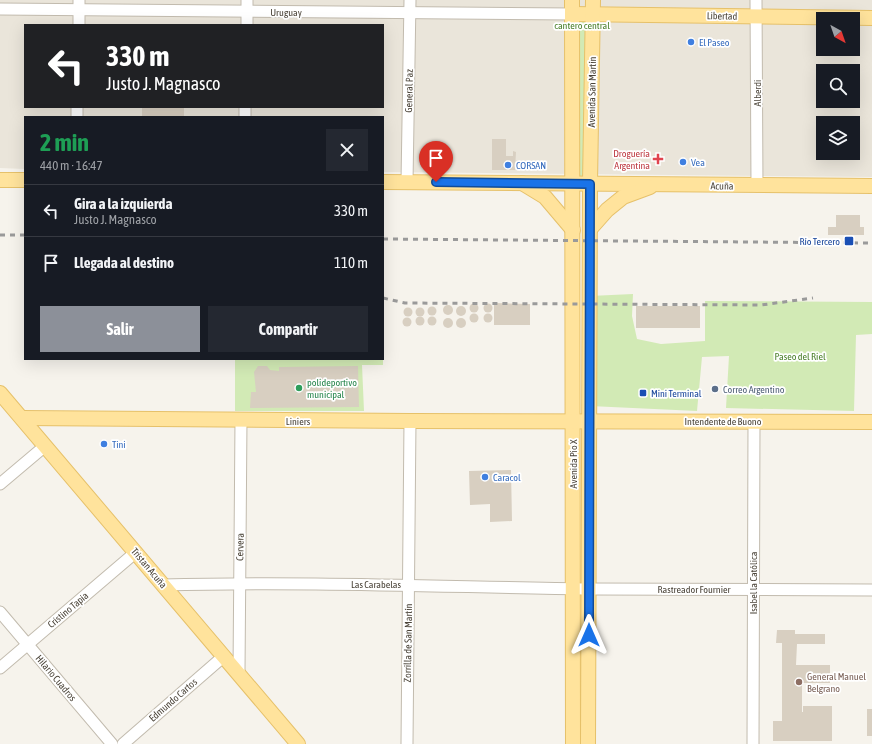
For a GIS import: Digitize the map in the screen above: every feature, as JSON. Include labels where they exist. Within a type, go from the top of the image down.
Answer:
[{"type":"main road","name":"Libertad","points":[[572,7],[756,17],[872,18]]},
{"type":"main road","name":"Avenida San Martín","points":[[572,7],[572,183]]},
{"type":"main road","name":"Avenida San Martín","points":[[590,184],[593,7]]},
{"type":"main road","points":[[0,180],[24,180]]},
{"type":"main road","name":"Acuña","points":[[384,182],[872,186]]},
{"type":"main road","points":[[522,183],[545,197],[573,230]]},
{"type":"main road","name":"Avenida Pio X","points":[[572,183],[573,744]]},
{"type":"main road","name":"Avenida Pio X","points":[[588,744],[590,184]]},
{"type":"main road","points":[[591,228],[607,210],[623,197],[656,185]]},
{"type":"main road","name":"Tristan Acuña","points":[[0,393],[298,744]]},
{"type":"main road","name":"Liniers","points":[[22,418],[573,421]]},
{"type":"main road","name":"Intendente de Buono","points":[[573,421],[872,422]]},
{"type":"street","points":[[247,0],[247,24]]},
{"type":"street","name":"General Paz","points":[[407,182],[410,0]]},
{"type":"street","name":"Alberdi","points":[[756,0],[757,186]]},
{"type":"street","points":[[79,4],[79,24]]},
{"type":"street","name":"Uruguay","points":[[0,9],[79,4],[247,12],[410,13],[572,7]]},
{"type":"street","name":"Cervera","points":[[239,673],[242,420]]},
{"type":"street","name":"Zorrilla de San Martín","points":[[407,744],[410,421]]},
{"type":"street","name":"Isabel la Católica","points":[[753,744],[754,422]]},
{"type":"street","points":[[0,484],[45,446]]},
{"type":"street","name":"Cristino Tapia","points":[[0,668],[136,552]]},
{"type":"street","name":"Las Carabelas","points":[[163,585],[239,583],[409,584],[589,589]]},
{"type":"street","name":"Rastreador Fournier","points":[[589,589],[872,590]]},
{"type":"street","name":"Hilario Cuadros","points":[[0,612],[112,744]]},
{"type":"street","name":"Edmundo Cartos","points":[[123,744],[224,656]]},
{"type":"shaded area","points":[[0,0],[872,0],[872,177],[384,172],[384,116],[24,116],[24,169],[0,168]]},
{"type":"green space","name":"cantero central","points":[[572,14],[593,14],[590,183],[573,183]]},
{"type":"green space","name":"Paseo del Riel","points":[[633,294],[632,316],[637,339],[661,344],[705,341],[705,301],[872,302],[872,334],[856,335],[854,411],[726,408],[729,356],[702,357],[697,411],[590,406],[590,296]]},
{"type":"green space","name":"polideportivo municipal","points":[[235,360],[383,360],[383,365],[362,365],[364,411],[235,411]]},
{"type":"building","points":[[142,108],[184,108],[184,116],[142,116]]},
{"type":"building","points":[[492,139],[506,139],[506,156],[513,156],[513,151],[516,152],[515,170],[492,170]]},
{"type":"building","points":[[836,215],[860,215],[860,227],[864,227],[864,235],[828,235],[828,227],[836,227]]},
{"type":"building","points":[[494,303],[530,304],[530,325],[494,325]]},
{"type":"building","points":[[472,304],[476,304],[478,308],[476,312],[472,312],[470,310],[470,306]]},
{"type":"building","points":[[486,304],[490,304],[492,308],[490,312],[486,312],[484,310],[484,306]]},
{"type":"building","points":[[446,305],[450,305],[452,306],[452,314],[446,315],[443,312],[443,308]]},
{"type":"building","points":[[459,306],[463,306],[465,307],[465,315],[459,316],[456,313],[456,309]]},
{"type":"building","points":[[636,306],[700,306],[700,328],[636,328]]},
{"type":"building","points":[[430,307],[434,307],[436,311],[434,315],[430,315],[428,313],[428,309]]},
{"type":"building","points":[[406,308],[410,308],[412,312],[410,316],[406,316],[404,314],[404,310]]},
{"type":"building","points":[[418,308],[422,308],[424,312],[422,316],[418,316],[416,314],[416,310]]},
{"type":"building","points":[[472,314],[476,314],[478,318],[476,322],[472,322],[470,320],[470,316]]},
{"type":"building","points":[[486,314],[490,314],[492,318],[490,322],[486,322],[484,320],[484,316]]},
{"type":"building","points":[[418,317],[422,317],[424,321],[422,325],[418,325],[416,323],[416,319]]},
{"type":"building","points":[[430,317],[434,317],[436,321],[434,325],[430,325],[428,323],[428,319]]},
{"type":"building","points":[[405,318],[409,318],[411,322],[409,326],[405,326],[403,324],[403,320]]},
{"type":"building","points":[[446,318],[450,318],[452,319],[452,327],[446,328],[443,325],[443,321]]},
{"type":"building","points":[[459,318],[463,318],[465,319],[465,327],[459,328],[456,325],[456,321]]},
{"type":"building","name":"polideportivo municipal","points":[[258,366],[267,366],[270,370],[279,371],[279,367],[358,366],[359,407],[250,408],[251,392],[256,392],[254,372]]},
{"type":"building","points":[[511,470],[512,521],[490,522],[490,504],[470,505],[469,471]]},
{"type":"building","points":[[777,630],[795,630],[795,634],[825,634],[825,644],[797,644],[796,665],[830,665],[830,683],[802,683],[802,712],[803,706],[832,706],[832,741],[773,741],[773,721],[782,721],[782,643],[776,643]]},
{"type":"building","points":[[867,709],[872,709],[872,736],[867,736]]},
{"type":"railway","points":[[0,235],[24,235]]},
{"type":"railway","points":[[384,239],[872,243]]},
{"type":"railway","points":[[384,298],[405,303],[761,305],[813,298]]},
{"type":"place","name":"El Paseo","points":[[691,42]]},
{"type":"place","name":"Droguería Argentina","points":[[658,159]]},
{"type":"place","name":"Vea","points":[[683,162]]},
{"type":"place","name":"CORSAN","points":[[508,165]]},
{"type":"place","name":"Río Tercero","points":[[849,241]]},
{"type":"place","name":"polideportivo municipal","points":[[299,388]]},
{"type":"place","name":"Correo Argentino","points":[[715,389]]},
{"type":"place","name":"Mini Terminal","points":[[643,393]]},
{"type":"place","name":"Tini","points":[[104,444]]},
{"type":"place","name":"Caracol","points":[[485,477]]},
{"type":"place","name":"General Manuel Belgrano","points":[[799,682]]},
{"type":"route","points":[[436,182],[590,184],[589,635]]}]
